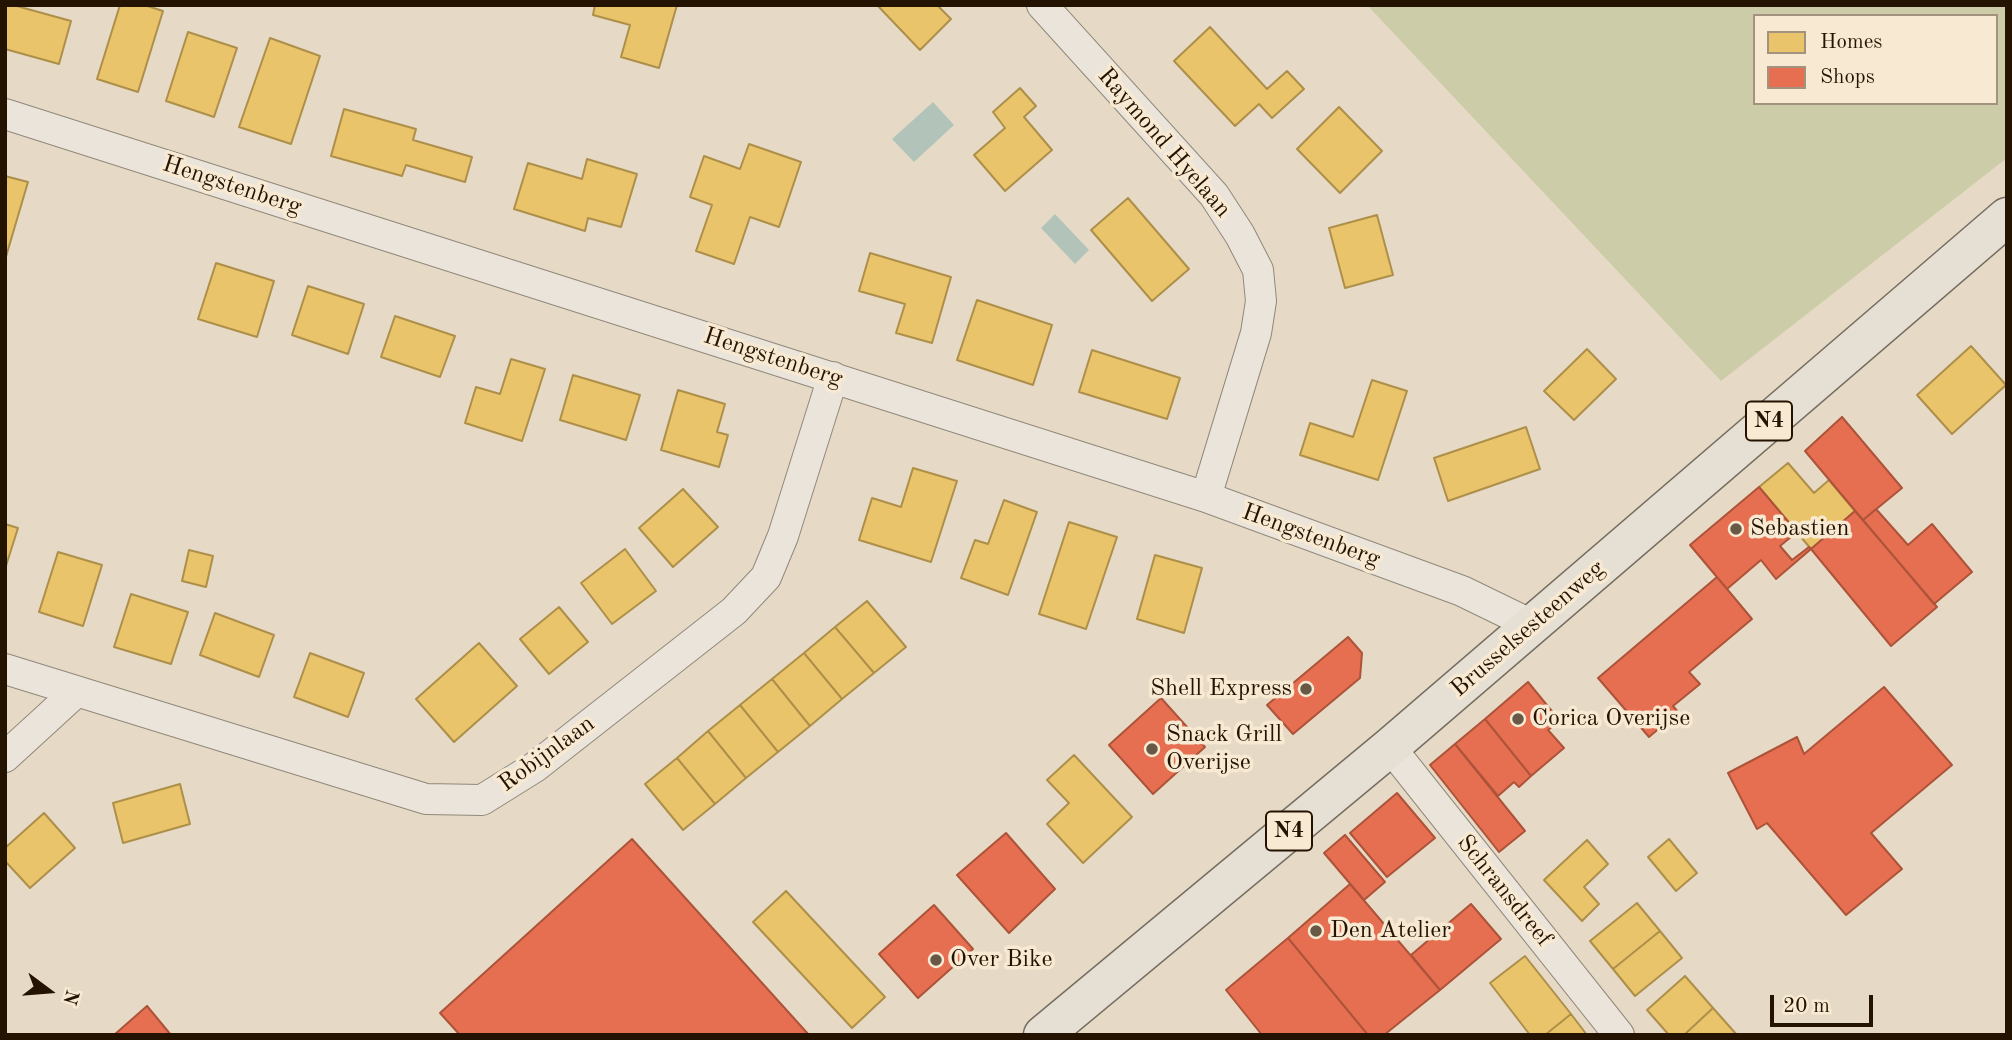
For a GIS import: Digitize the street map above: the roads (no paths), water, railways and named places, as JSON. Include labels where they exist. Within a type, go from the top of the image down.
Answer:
[{"type":"main road","name":"Brusselsesteenweg","points":[[1043,1035],[1390,747],[2007,217]]},
{"type":"street","name":"Raymond Hyelaan","points":[[1042,5],[1214,195],[1240,235],[1258,270],[1261,301],[1256,333],[1206,497]]},
{"type":"street","name":"Hengstenberg","points":[[5,114],[1206,497],[1462,591],[1532,625]]},
{"type":"street","name":"Robijnlaan","points":[[5,669],[426,799],[482,800],[536,767],[734,611],[766,577],[783,536],[833,377]]},
{"type":"street","points":[[5,757],[76,692]]},
{"type":"street","name":"Schransdreef","points":[[1390,747],[1619,1035]]},
{"type":"place","name":"Sebastien","points":[[1736,529]]},
{"type":"place","name":"Shell Express","points":[[1306,689]]},
{"type":"place","name":"Corica Overijse","points":[[1518,719]]},
{"type":"place","name":"Snack Grill Overijse","points":[[1152,749]]},
{"type":"place","name":"Den Atelier","points":[[1316,931]]},
{"type":"place","name":"Over Bike","points":[[936,960]]}]
